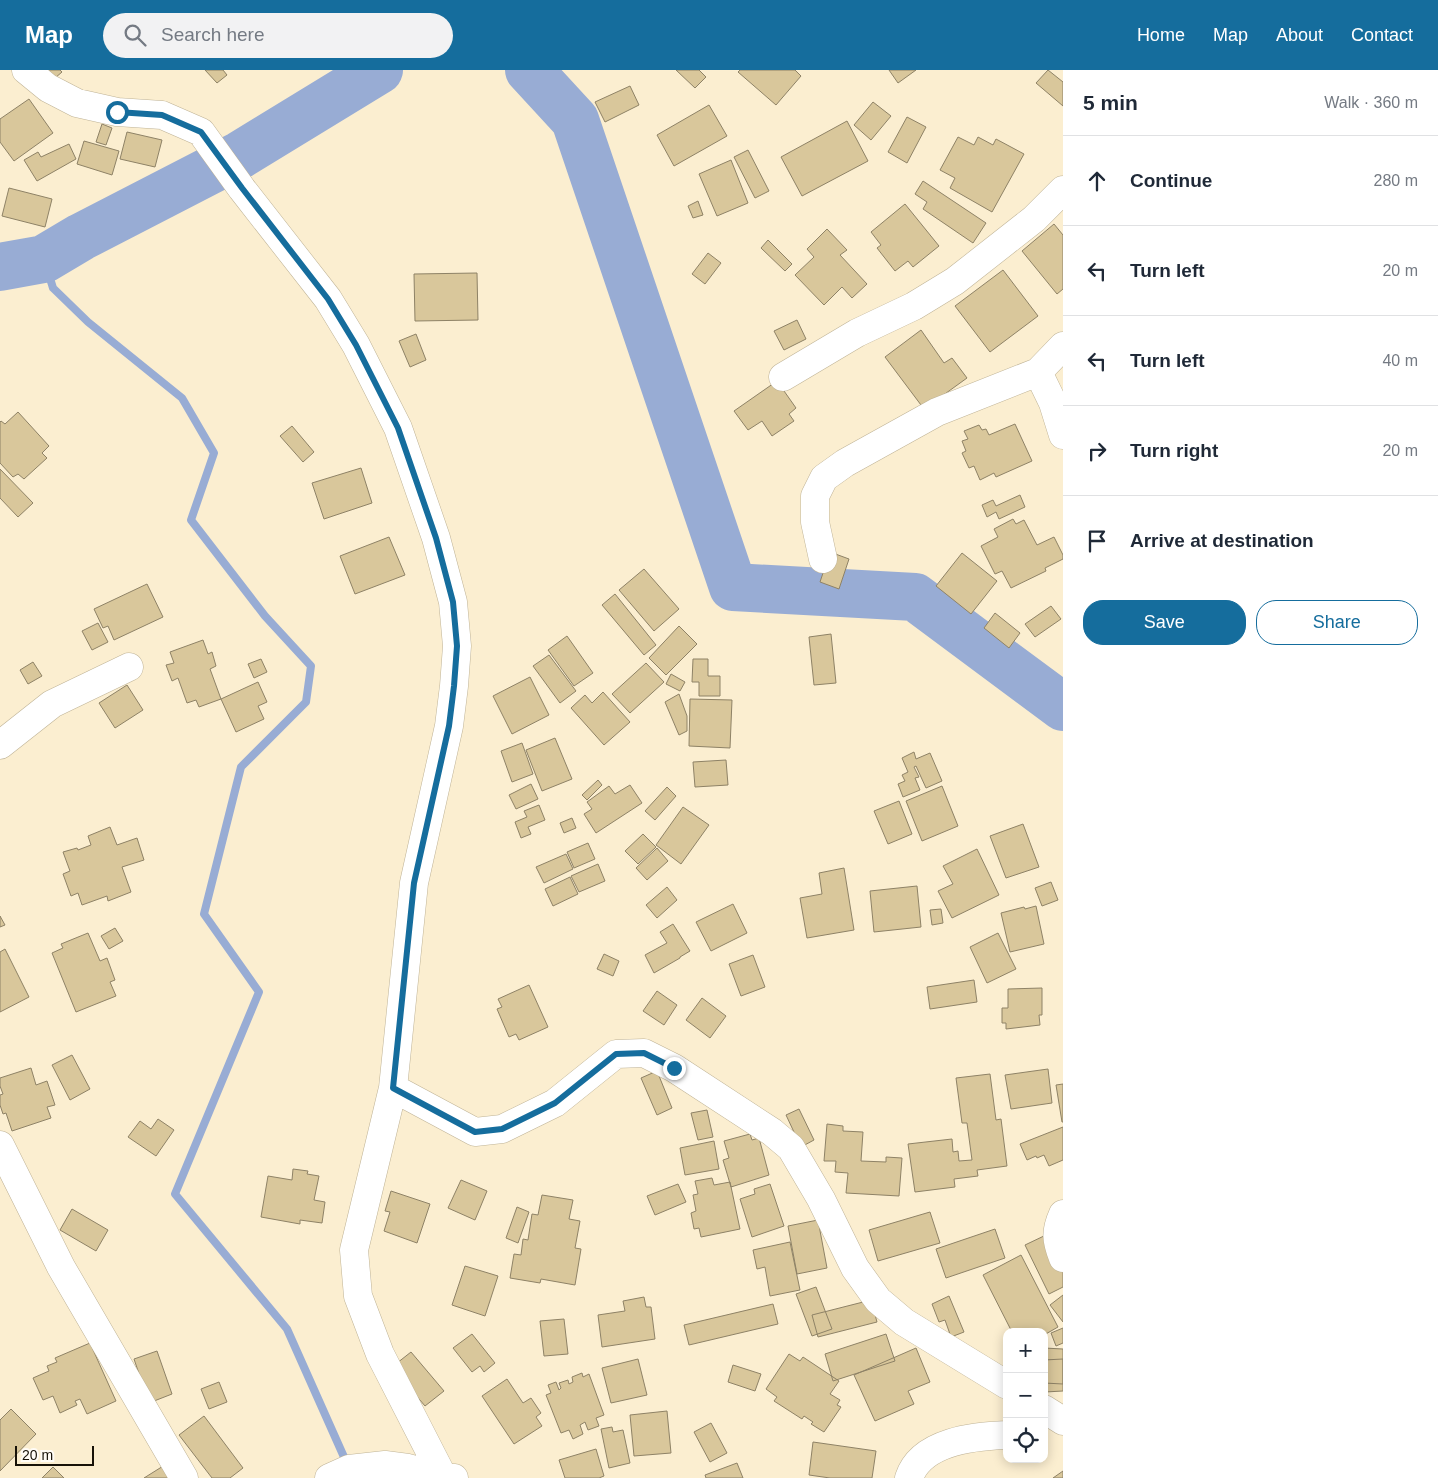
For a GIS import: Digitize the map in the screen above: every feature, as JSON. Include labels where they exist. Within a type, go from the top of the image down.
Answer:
[{"type":"street","points":[[26,70],[48,88],[76,103],[117,112],[162,115],[201,132],[328,299],[356,345],[398,428],[436,538],[453,602],[457,646],[450,716],[414,883],[393,1088],[354,1250],[358,1296],[380,1354],[449,1477]]},
{"type":"street","points":[[783,376],[857,333],[914,306],[955,281],[1034,219],[1063,190]]},
{"type":"street","points":[[823,559],[816,522],[815,496],[824,478],[853,458],[937,412],[1038,372],[1063,346]]},
{"type":"street","points":[[1038,372],[1053,402],[1063,435]]},
{"type":"street","points":[[0,744],[52,704],[129,667]]},
{"type":"street","points":[[393,1088],[475,1132],[502,1129],[555,1103],[616,1054],[644,1053],[674,1068],[772,1132],[791,1148],[820,1199],[855,1268],[878,1300],[904,1322],[1003,1383]]},
{"type":"street","points":[[0,1145],[61,1266],[184,1478]]},
{"type":"street","points":[[1063,1214],[1059,1223],[1057,1242],[1063,1258]]},
{"type":"street","points":[[1048,1412],[1063,1421]]},
{"type":"street","points":[[1048,1434],[1063,1433]]},
{"type":"street","points":[[909,1478],[911,1472],[925,1455],[944,1446],[977,1436],[1003,1435]]},
{"type":"street","points":[[328,1478],[349,1468],[386,1465],[449,1477]]},
{"type":"building","points":[[48,70],[60,70],[62,72],[55,78]]},
{"type":"building","points":[[205,70],[223,70],[227,75],[217,83]]},
{"type":"building","points":[[676,70],[699,70],[706,77],[695,88]]},
{"type":"building","points":[[740,70],[795,70],[801,76],[776,105],[738,72]]},
{"type":"building","points":[[889,70],[916,70],[898,83]]},
{"type":"building","points":[[1048,70],[1063,82],[1063,106],[1036,83]]},
{"type":"building","points":[[630,86],[639,105],[605,122],[595,102]]},
{"type":"building","points":[[29,99],[53,133],[14,161],[0,142],[0,119]]},
{"type":"building","points":[[873,102],[891,116],[871,140],[854,125]]},
{"type":"building","points":[[709,105],[727,136],[674,166],[657,135]]},
{"type":"building","points":[[907,117],[926,127],[907,163],[888,152]]},
{"type":"building","points":[[847,121],[868,161],[802,196],[781,157]]},
{"type":"building","points":[[102,124],[112,128],[106,145],[96,142]]},
{"type":"building","points":[[127,132],[162,140],[155,167],[120,159]]},
{"type":"building","points":[[958,137],[974,145],[978,137],[993,145],[996,139],[1024,154],[992,212],[950,188],[955,178],[940,170]]},
{"type":"building","points":[[84,141],[119,151],[112,175],[77,164]]},
{"type":"building","points":[[69,144],[76,159],[37,181],[24,160],[38,152],[41,157]]},
{"type":"building","points":[[748,150],[769,191],[755,198],[734,157]]},
{"type":"building","points":[[731,160],[748,203],[717,216],[699,174]]},
{"type":"building","points":[[923,181],[986,223],[973,243],[923,209],[927,202],[915,194]]},
{"type":"building","points":[[9,188],[52,199],[45,227],[2,216]]},
{"type":"building","points":[[698,201],[703,215],[693,218],[688,206]]},
{"type":"building","points":[[905,204],[939,246],[913,267],[908,261],[895,271],[877,248],[881,245],[871,232]]},
{"type":"building","points":[[1054,224],[1063,235],[1063,289],[1057,294],[1022,251]]},
{"type":"building","points":[[827,229],[847,250],[840,255],[867,284],[852,298],[842,287],[824,305],[795,275],[814,257],[807,249]]},
{"type":"building","points":[[768,240],[792,264],[785,271],[761,248]]},
{"type":"building","points":[[708,253],[721,263],[705,284],[692,274]]},
{"type":"building","points":[[1003,270],[1038,316],[990,352],[955,306]]},
{"type":"building","points":[[477,273],[478,320],[415,321],[414,274]]},
{"type":"building","points":[[797,320],[806,339],[784,350],[774,331]]},
{"type":"building","points":[[921,330],[944,363],[952,358],[967,378],[924,409],[885,357]]},
{"type":"building","points":[[416,334],[426,360],[410,367],[399,341]]},
{"type":"building","points":[[777,381],[796,408],[789,414],[794,421],[772,436],[762,421],[748,430],[734,411]]},
{"type":"building","points":[[18,412],[49,446],[42,453],[47,458],[24,479],[18,474],[13,477],[0,463],[0,422],[5,424]]},
{"type":"building","points":[[1015,424],[1032,461],[996,477],[994,473],[980,480],[974,466],[969,468],[962,453],[966,451],[962,441],[968,439],[964,431],[979,425],[982,430],[986,429],[989,435]]},
{"type":"building","points":[[292,426],[314,452],[303,462],[280,436]]},
{"type":"building","points":[[361,468],[372,503],[324,519],[312,483]]},
{"type":"building","points":[[0,469],[33,503],[18,517],[0,498]]},
{"type":"building","points":[[1020,495],[1025,507],[999,519],[996,512],[987,517],[982,505],[993,500],[996,506]]},
{"type":"building","points":[[1013,519],[1016,524],[1024,520],[1037,545],[1054,537],[1063,555],[1063,559],[1045,568],[1046,571],[1011,588],[1002,571],[995,574],[981,546],[998,537],[994,529]]},
{"type":"building","points":[[389,537],[405,575],[355,594],[340,556]]},
{"type":"building","points":[[830,552],[849,559],[839,589],[820,582]]},
{"type":"building","points":[[962,553],[997,581],[971,614],[936,586]]},
{"type":"building","points":[[644,569],[679,609],[654,631],[619,590]]},
{"type":"building","points":[[147,584],[163,617],[114,640],[108,626],[103,628],[94,609]]},
{"type":"building","points":[[615,594],[656,645],[644,655],[602,605]]},
{"type":"building","points":[[1051,606],[1061,619],[1035,637],[1025,624]]},
{"type":"building","points":[[995,613],[1020,633],[1009,648],[984,628]]},
{"type":"building","points":[[98,623],[108,642],[92,650],[82,631]]},
{"type":"building","points":[[679,626],[697,644],[666,675],[649,658]]},
{"type":"building","points":[[831,634],[836,683],[814,685],[809,637]]},
{"type":"building","points":[[567,636],[593,673],[574,686],[548,650]]},
{"type":"building","points":[[203,640],[208,654],[212,652],[216,666],[210,669],[221,699],[199,707],[196,700],[187,703],[178,678],[172,681],[166,665],[174,663],[170,652]]},
{"type":"building","points":[[549,655],[576,691],[560,703],[533,666]]},
{"type":"building","points":[[261,659],[267,672],[254,678],[248,664]]},
{"type":"building","points":[[693,659],[708,659],[708,676],[720,676],[720,696],[699,696],[699,682],[692,682]]},
{"type":"building","points":[[33,662],[42,676],[28,684],[20,670]]},
{"type":"building","points":[[646,663],[664,682],[630,713],[612,694]]},
{"type":"building","points":[[671,674],[685,682],[680,691],[666,684]]},
{"type":"building","points":[[530,677],[549,715],[512,734],[493,696]]},
{"type":"building","points":[[258,682],[267,702],[258,706],[264,719],[236,732],[221,699]]},
{"type":"building","points":[[127,685],[143,710],[115,728],[99,703]]},
{"type":"building","points":[[603,692],[630,722],[604,745],[571,708],[585,695],[592,703]]},
{"type":"building","points":[[679,694],[687,716],[687,731],[679,735],[665,702]]},
{"type":"building","points":[[690,699],[732,700],[730,748],[689,746]]},
{"type":"building","points":[[555,738],[572,779],[542,791],[526,750]]},
{"type":"building","points":[[522,743],[533,774],[512,782],[501,751]]},
{"type":"building","points":[[914,752],[916,759],[930,753],[942,781],[926,788],[916,766],[914,767],[919,777],[915,778],[920,790],[903,797],[898,784],[905,781],[902,775],[908,772],[902,758]]},
{"type":"building","points":[[726,760],[728,785],[695,787],[693,762]]},
{"type":"building","points":[[598,780],[602,785],[587,800],[582,795]]},
{"type":"building","points":[[531,784],[538,799],[516,809],[509,795]]},
{"type":"building","points":[[630,785],[642,803],[596,833],[584,814],[592,809],[587,802],[609,786],[615,794]]},
{"type":"building","points":[[942,786],[958,826],[922,841],[906,801]]},
{"type":"building","points":[[667,787],[676,796],[655,820],[645,811]]},
{"type":"building","points":[[899,801],[912,834],[888,844],[874,811]]},
{"type":"building","points":[[539,805],[545,820],[528,827],[531,834],[521,838],[515,822],[527,817],[524,811]]},
{"type":"building","points":[[683,807],[709,825],[681,864],[656,845]]},
{"type":"building","points":[[572,818],[576,828],[564,833],[560,823]]},
{"type":"building","points":[[1023,824],[1039,867],[1006,878],[990,836]]},
{"type":"building","points":[[110,827],[117,845],[137,838],[144,860],[122,867],[131,892],[108,901],[107,896],[82,905],[78,893],[71,896],[63,874],[70,871],[63,852],[77,848],[78,850],[91,845],[88,836]]},
{"type":"building","points":[[643,834],[656,847],[638,864],[625,851]]},
{"type":"building","points":[[588,843],[595,859],[574,868],[567,852]]},
{"type":"building","points":[[657,848],[668,861],[647,880],[636,868]]},
{"type":"building","points":[[977,849],[999,895],[952,918],[938,891],[953,884],[943,866]]},
{"type":"building","points":[[566,854],[573,869],[544,883],[536,867]]},
{"type":"building","points":[[598,864],[605,881],[579,892],[571,876]]},
{"type":"building","points":[[844,868],[854,930],[807,938],[800,898],[822,894],[819,873]]},
{"type":"building","points":[[570,877],[578,894],[553,906],[545,889]]},
{"type":"building","points":[[1051,882],[1058,900],[1042,906],[1035,888]]},
{"type":"building","points":[[917,886],[921,927],[874,932],[870,891]]},
{"type":"building","points":[[667,887],[677,900],[657,918],[646,905]]},
{"type":"building","points":[[733,904],[747,933],[711,951],[696,922]]},
{"type":"building","points":[[1036,906],[1044,944],[1010,952],[1001,913]]},
{"type":"building","points":[[941,909],[943,923],[932,925],[930,910]]},
{"type":"building","points":[[0,916],[5,925],[0,927]]},
{"type":"building","points":[[673,924],[690,951],[654,973],[645,955],[667,943],[660,932]]},
{"type":"building","points":[[115,928],[123,941],[109,949],[101,936]]},
{"type":"building","points":[[88,933],[100,961],[107,958],[115,980],[110,982],[116,996],[76,1012],[52,953],[63,948],[61,944]]},
{"type":"building","points":[[998,933],[1016,969],[987,983],[970,947]]},
{"type":"building","points":[[5,949],[29,997],[0,1012],[0,952]]},
{"type":"building","points":[[604,954],[619,961],[613,976],[597,969]]},
{"type":"building","points":[[753,955],[765,987],[741,996],[729,964]]},
{"type":"building","points":[[974,980],[977,1002],[930,1009],[927,987]]},
{"type":"building","points":[[529,985],[548,1027],[519,1040],[516,1034],[509,1037],[497,1009],[502,1007],[498,999]]},
{"type":"building","points":[[1042,988],[1042,1015],[1039,1015],[1040,1025],[1006,1029],[1006,1023],[1002,1023],[1002,1008],[1008,1008],[1008,989]]},
{"type":"building","points":[[657,991],[677,1005],[664,1025],[643,1011]]},
{"type":"building","points":[[702,998],[726,1016],[710,1038],[686,1020]]},
{"type":"building","points":[[72,1055],[90,1089],[70,1100],[52,1065]]},
{"type":"building","points":[[31,1068],[36,1085],[47,1081],[55,1105],[47,1107],[51,1118],[12,1131],[6,1113],[3,1114],[0,1105],[0,1095],[3,1094],[0,1078]]},
{"type":"building","points":[[1048,1069],[1052,1103],[1011,1109],[1005,1075]]},
{"type":"building","points":[[657,1071],[672,1108],[657,1115],[641,1078]]},
{"type":"building","points":[[990,1074],[996,1120],[1001,1119],[1007,1166],[977,1170],[978,1176],[954,1179],[955,1187],[915,1192],[908,1144],[952,1139],[953,1152],[958,1151],[959,1161],[972,1160],[967,1123],[962,1123],[956,1078]]},
{"type":"building","points":[[1063,1084],[1063,1122],[1062,1122],[1056,1085]]},
{"type":"building","points":[[799,1109],[814,1140],[801,1147],[786,1115]]},
{"type":"building","points":[[707,1110],[713,1137],[698,1140],[691,1113]]},
{"type":"building","points":[[158,1119],[174,1130],[156,1156],[128,1137],[140,1121],[151,1129]]},
{"type":"building","points":[[827,1124],[843,1126],[843,1131],[863,1132],[861,1161],[886,1162],[886,1157],[902,1158],[899,1196],[846,1193],[848,1173],[835,1172],[836,1161],[824,1161]]},
{"type":"building","points":[[1063,1127],[1063,1160],[1049,1166],[1044,1155],[1027,1160],[1020,1144]]},
{"type":"building","points":[[750,1134],[752,1140],[759,1138],[769,1175],[731,1187],[723,1160],[729,1158],[724,1141]]},
{"type":"building","points":[[714,1141],[719,1169],[685,1175],[680,1148]]},
{"type":"building","points":[[293,1169],[308,1171],[307,1174],[319,1176],[314,1200],[325,1202],[322,1223],[300,1220],[300,1224],[261,1217],[268,1176],[292,1180]]},
{"type":"building","points":[[712,1178],[714,1185],[730,1182],[740,1229],[701,1237],[699,1228],[694,1229],[691,1213],[696,1211],[693,1195],[698,1194],[695,1181]]},
{"type":"building","points":[[461,1180],[487,1191],[475,1220],[448,1208]]},
{"type":"building","points":[[678,1184],[686,1202],[655,1215],[647,1196]]},
{"type":"building","points":[[770,1184],[784,1226],[752,1237],[740,1199],[755,1194],[754,1189]]},
{"type":"building","points":[[391,1191],[430,1204],[417,1243],[384,1231],[390,1212],[385,1211]]},
{"type":"building","points":[[542,1195],[573,1200],[569,1219],[580,1221],[575,1248],[581,1249],[575,1285],[541,1279],[540,1283],[510,1278],[514,1254],[521,1255],[523,1239],[528,1240],[532,1214],[538,1215]]},
{"type":"building","points":[[517,1207],[529,1212],[518,1243],[506,1238]]},
{"type":"building","points":[[72,1209],[108,1230],[96,1251],[60,1230]]},
{"type":"building","points":[[930,1212],[940,1243],[878,1261],[869,1230]]},
{"type":"building","points":[[818,1220],[827,1268],[797,1274],[788,1226]]},
{"type":"building","points":[[995,1229],[1005,1258],[946,1278],[936,1249]]},
{"type":"building","points":[[1046,1235],[1063,1269],[1063,1287],[1049,1294],[1025,1245]]},
{"type":"building","points":[[790,1242],[800,1290],[770,1296],[765,1267],[757,1269],[753,1250]]},
{"type":"building","points":[[1021,1255],[1058,1327],[1048,1333],[1048,1328],[1010,1328],[983,1275]]},
{"type":"building","points":[[465,1266],[498,1276],[485,1316],[452,1305]]},
{"type":"building","points":[[816,1287],[832,1329],[812,1336],[796,1294]]},
{"type":"building","points":[[1063,1295],[1063,1322],[1050,1305]]},
{"type":"building","points":[[949,1296],[964,1332],[951,1337],[945,1320],[939,1322],[932,1304]]},
{"type":"building","points":[[644,1297],[646,1307],[651,1307],[655,1339],[602,1347],[598,1315],[625,1311],[623,1301]]},
{"type":"building","points":[[871,1300],[877,1322],[818,1337],[812,1315]]},
{"type":"building","points":[[773,1304],[778,1324],[689,1345],[684,1325]]},
{"type":"building","points":[[564,1319],[568,1354],[544,1356],[540,1321]]},
{"type":"building","points":[[1063,1328],[1063,1343],[1056,1346],[1051,1333]]},
{"type":"building","points":[[472,1334],[495,1363],[484,1372],[480,1366],[472,1372],[453,1348]]},
{"type":"building","points":[[886,1334],[895,1361],[833,1381],[825,1354]]},
{"type":"building","points":[[90,1343],[116,1401],[87,1414],[80,1399],[75,1401],[77,1405],[60,1413],[53,1396],[43,1400],[33,1378],[49,1371],[47,1366],[57,1362],[55,1358]]},
{"type":"building","points":[[916,1348],[930,1382],[908,1391],[914,1404],[875,1421],[854,1375]]},
{"type":"building","points":[[1048,1348],[1063,1349],[1063,1384],[1048,1383]]},
{"type":"building","points":[[157,1351],[172,1394],[149,1403],[134,1359]]},
{"type":"building","points":[[411,1352],[444,1391],[425,1406],[392,1367]]},
{"type":"building","points":[[789,1354],[800,1361],[803,1357],[839,1381],[830,1394],[840,1400],[837,1405],[841,1407],[824,1432],[811,1424],[813,1422],[804,1416],[802,1419],[774,1401],[777,1397],[766,1389]]},
{"type":"building","points":[[638,1359],[647,1395],[611,1403],[602,1368]]},
{"type":"building","points":[[1063,1359],[1063,1391],[1048,1392],[1048,1360]]},
{"type":"building","points":[[733,1365],[761,1374],[755,1391],[728,1382]]},
{"type":"building","points":[[582,1373],[583,1377],[589,1374],[604,1415],[596,1418],[599,1426],[588,1430],[585,1422],[580,1425],[583,1434],[573,1439],[569,1430],[561,1433],[546,1395],[551,1393],[548,1385],[556,1382],[559,1390],[561,1388],[559,1383],[568,1380],[569,1384],[573,1382],[572,1377]]},
{"type":"building","points":[[507,1379],[523,1403],[531,1398],[541,1413],[536,1417],[542,1426],[514,1444],[482,1396]]},
{"type":"building","points":[[219,1382],[227,1402],[209,1409],[201,1389]]},
{"type":"building","points":[[11,1409],[36,1434],[0,1471],[0,1420]]},
{"type":"building","points":[[667,1411],[671,1453],[634,1456],[630,1415]]},
{"type":"building","points":[[204,1416],[243,1468],[230,1478],[212,1478],[179,1435]]},
{"type":"building","points":[[711,1423],[727,1453],[710,1462],[694,1432]]},
{"type":"building","points":[[612,1427],[613,1432],[623,1430],[630,1463],[609,1468],[601,1429]]},
{"type":"building","points":[[813,1442],[876,1451],[872,1478],[830,1478],[809,1475]]},
{"type":"building","points":[[596,1449],[604,1476],[599,1478],[565,1478],[559,1460]]},
{"type":"building","points":[[168,1463],[177,1478],[144,1478]]},
{"type":"building","points":[[737,1463],[743,1478],[706,1478],[705,1475]]},
{"type":"building","points":[[53,1467],[64,1478],[42,1478]]},
{"type":"building","points":[[1063,1471],[1063,1478],[1053,1478]]},
{"type":"waterway","points":[[0,267],[44,259],[81,237],[240,155],[379,70]]},
{"type":"waterway","points":[[529,70],[575,120],[733,587],[915,597],[1063,707]]},
{"type":"waterway","points":[[44,259],[53,288],[88,322],[182,398],[214,453],[191,520],[265,616],[311,666],[306,702],[241,767],[204,914],[259,992],[175,1194],[287,1329],[348,1466]]},
{"type":"route","points":[[117,112],[162,115],[201,132],[328,299],[356,345],[398,428],[436,538],[453,602],[457,646],[454,686],[449,726],[414,883],[393,1088],[475,1132],[502,1129],[555,1103],[616,1054],[644,1053],[674,1068]]}]
